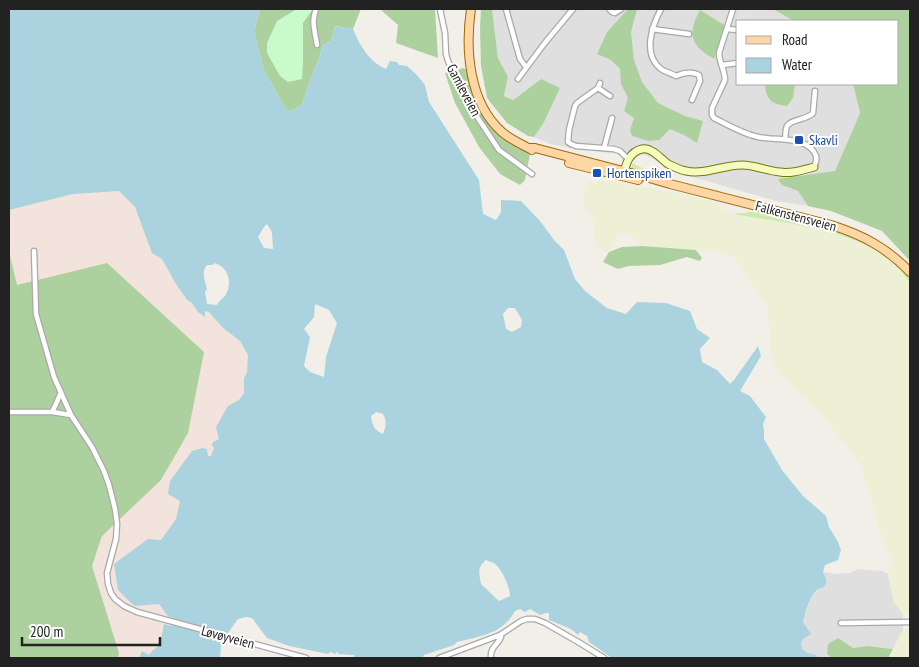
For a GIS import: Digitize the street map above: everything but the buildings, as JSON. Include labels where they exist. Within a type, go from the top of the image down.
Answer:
[{"type":"main road","name":"Falkenstensveien","points":[[471,9],[469,32],[470,65],[478,94],[495,125],[512,140],[562,161],[623,174],[650,182],[670,184],[848,230],[882,247],[910,272]]},
{"type":"street","points":[[316,9],[313,23],[318,45]]},
{"type":"street","name":"Gamleveien","points":[[440,9],[448,61],[468,103],[499,150],[532,174]]},
{"type":"street","points":[[506,9],[520,59],[526,67]]},
{"type":"street","points":[[518,79],[573,9]]},
{"type":"street","points":[[609,9],[612,12],[621,9]]},
{"type":"street","points":[[660,9],[652,29],[650,42],[652,55],[658,66],[676,76],[685,72],[699,75],[700,82],[692,100]]},
{"type":"street","points":[[623,174],[628,158],[642,149],[654,152],[673,166],[692,172],[705,172],[738,165],[754,166],[783,173],[814,167],[817,160],[812,149],[808,146],[794,140],[757,137],[728,125],[712,115],[712,108],[725,80],[719,52],[733,9]]},
{"type":"street","points":[[652,29],[689,34]]},
{"type":"street","points":[[727,29],[736,30]]},
{"type":"street","points":[[722,65],[736,63]]},
{"type":"street","points":[[610,96],[599,86],[577,103],[569,130],[568,142],[576,146],[614,149],[620,151],[628,158]]},
{"type":"street","points":[[786,139],[786,128],[789,124],[809,117],[813,113],[815,92]]},
{"type":"street","points":[[604,148],[612,118]]},
{"type":"street","name":"Løvøyveien","points":[[34,251],[36,314],[54,377],[72,415],[97,455],[116,509],[116,539],[108,573],[108,584],[115,599],[124,606],[138,612],[306,658]]},
{"type":"street","points":[[52,412],[61,392]]},
{"type":"street","points":[[9,412],[52,412],[72,415]]},
{"type":"street","points":[[439,658],[500,635],[521,621],[535,619],[604,658]]},
{"type":"street","points":[[841,623],[910,622]]},
{"type":"street","points":[[491,658],[491,650],[500,639],[500,635]]},
{"type":"shaded area","points":[[492,9],[773,9],[792,20],[736,20],[736,85],[853,85],[860,113],[835,172],[783,185],[798,191],[808,206],[776,201],[678,173],[646,155],[576,149],[550,144],[534,137],[543,124],[541,79],[513,100],[504,96],[508,77],[498,58]]},
{"type":"shaded area","points":[[739,9],[754,9],[750,20],[736,20]]},
{"type":"shaded area","points":[[125,183],[199,301],[222,309],[255,356],[186,613],[165,648],[150,658],[9,658],[9,198]]},
{"type":"shaded area","points":[[859,569],[883,571],[888,574],[894,602],[903,614],[903,630],[893,649],[867,646],[853,648],[827,654],[832,658],[818,658],[816,655],[803,650],[801,644],[803,639],[803,622],[810,599],[822,587],[826,579],[823,572],[850,573]]},
{"type":"green space","points":[[260,9],[361,9],[353,29],[335,26],[331,41],[322,46],[302,104],[290,111],[285,108],[263,68],[254,31]]},
{"type":"green space","points":[[297,9],[313,9],[303,23],[302,79],[288,82],[280,76],[267,53],[267,43],[277,21]]},
{"type":"green space","points":[[380,9],[435,9],[438,58],[396,43],[398,25]]},
{"type":"green space","points":[[481,9],[492,9],[498,58],[508,77],[504,96],[513,100],[541,79],[560,88],[543,124],[534,137],[528,136],[507,123],[487,98],[481,66]]},
{"type":"green space","points":[[628,9],[637,9],[631,32],[634,60],[642,82],[658,103],[685,116],[703,121],[697,143],[670,129],[659,140],[648,141],[632,136],[630,130],[634,118],[624,111],[628,98],[621,84],[620,69],[611,60],[597,54],[607,32]]},
{"type":"green space","points":[[773,9],[910,9],[910,261],[882,231],[831,211],[808,206],[798,191],[782,185],[778,179],[835,171],[860,113],[853,85],[899,85],[899,20],[792,20]]},
{"type":"green space","points":[[700,10],[726,26],[714,59],[700,49],[693,38],[693,26]]},
{"type":"green space","points":[[463,68],[467,70],[476,100],[490,127],[506,140],[530,154],[525,180],[520,185],[500,174],[479,147],[455,103],[445,73]]},
{"type":"green space","points":[[765,85],[795,85],[793,98],[787,106],[777,104],[767,94]]},
{"type":"green space","points":[[632,164],[661,177],[720,191],[719,194],[633,170],[631,168]]},
{"type":"green space","points":[[605,181],[679,193],[711,201],[732,214],[798,224],[828,231],[866,246],[882,255],[891,261],[910,283],[910,614],[903,614],[894,602],[888,574],[892,563],[881,534],[862,467],[819,410],[803,398],[783,378],[773,362],[770,350],[768,308],[742,267],[734,257],[719,251],[642,246],[635,238],[623,233],[619,233],[614,246],[609,252],[601,250],[596,245],[593,235],[594,219],[587,211],[582,199],[588,183]]},
{"type":"green space","points":[[772,213],[840,229],[858,237],[898,263],[910,276],[910,283],[889,260],[854,240],[814,228],[732,214]]},
{"type":"green space","points":[[642,246],[696,250],[702,258],[700,261],[687,257],[660,265],[629,266],[618,269],[603,262],[609,252],[622,247]]},
{"type":"green space","points":[[9,251],[17,285],[107,263],[204,352],[188,433],[161,480],[102,536],[92,566],[119,653],[118,658],[9,658]]},
{"type":"green space","points":[[910,628],[910,658],[888,658],[903,630]]},
{"type":"green space","points":[[838,638],[853,648],[867,646],[893,649],[888,658],[832,658],[827,654],[828,644]]},
{"type":"water","points":[[9,9],[260,9],[254,31],[263,68],[285,108],[290,111],[302,104],[322,46],[331,41],[335,26],[353,29],[362,47],[374,62],[386,69],[390,61],[407,66],[425,85],[429,102],[479,180],[483,214],[496,220],[501,212],[501,200],[521,201],[564,250],[575,279],[585,291],[607,308],[626,314],[637,302],[666,303],[690,311],[697,329],[710,338],[700,349],[702,362],[717,370],[730,384],[758,346],[761,356],[740,391],[750,396],[766,417],[763,424],[764,439],[782,470],[803,496],[826,516],[829,527],[841,550],[838,560],[825,565],[823,572],[826,584],[816,591],[811,598],[803,622],[811,634],[803,639],[801,644],[803,650],[816,655],[818,658],[612,658],[589,642],[587,636],[580,632],[578,635],[571,629],[549,620],[549,613],[540,615],[530,609],[525,612],[520,609],[515,611],[504,625],[490,633],[457,642],[454,645],[417,658],[361,658],[354,657],[354,655],[338,654],[338,651],[335,654],[330,652],[328,654],[289,646],[267,638],[252,618],[246,617],[238,619],[228,633],[227,644],[221,646],[220,658],[139,658],[142,651],[149,655],[160,645],[164,624],[171,626],[176,619],[168,616],[159,604],[135,606],[129,601],[118,590],[114,564],[148,539],[161,540],[176,519],[180,501],[168,494],[170,481],[192,451],[202,448],[207,449],[208,456],[211,456],[214,448],[213,442],[219,439],[216,427],[228,406],[239,400],[244,393],[244,378],[247,373],[248,355],[240,341],[222,327],[209,312],[205,311],[205,317],[187,300],[162,259],[152,253],[135,207],[119,191],[73,194],[9,210]],"holes":[[[267,224],[272,232],[273,249],[264,248],[258,237]],[[215,263],[220,265],[228,276],[229,286],[225,296],[217,305],[207,304],[204,274],[207,265]],[[315,304],[329,310],[337,323],[326,357],[324,377],[310,372],[304,366],[310,337],[304,329],[314,317]],[[508,308],[515,308],[522,320],[521,327],[512,332],[506,329],[503,314]],[[376,412],[383,414],[386,424],[383,434],[373,425],[371,416]],[[486,560],[494,563],[500,569],[509,588],[510,596],[499,601],[481,584],[479,574],[481,566]]]},
{"type":"place","name":"Skavli","points":[[799,140]]},
{"type":"place","name":"Hortenspiken","points":[[597,173]]}]
